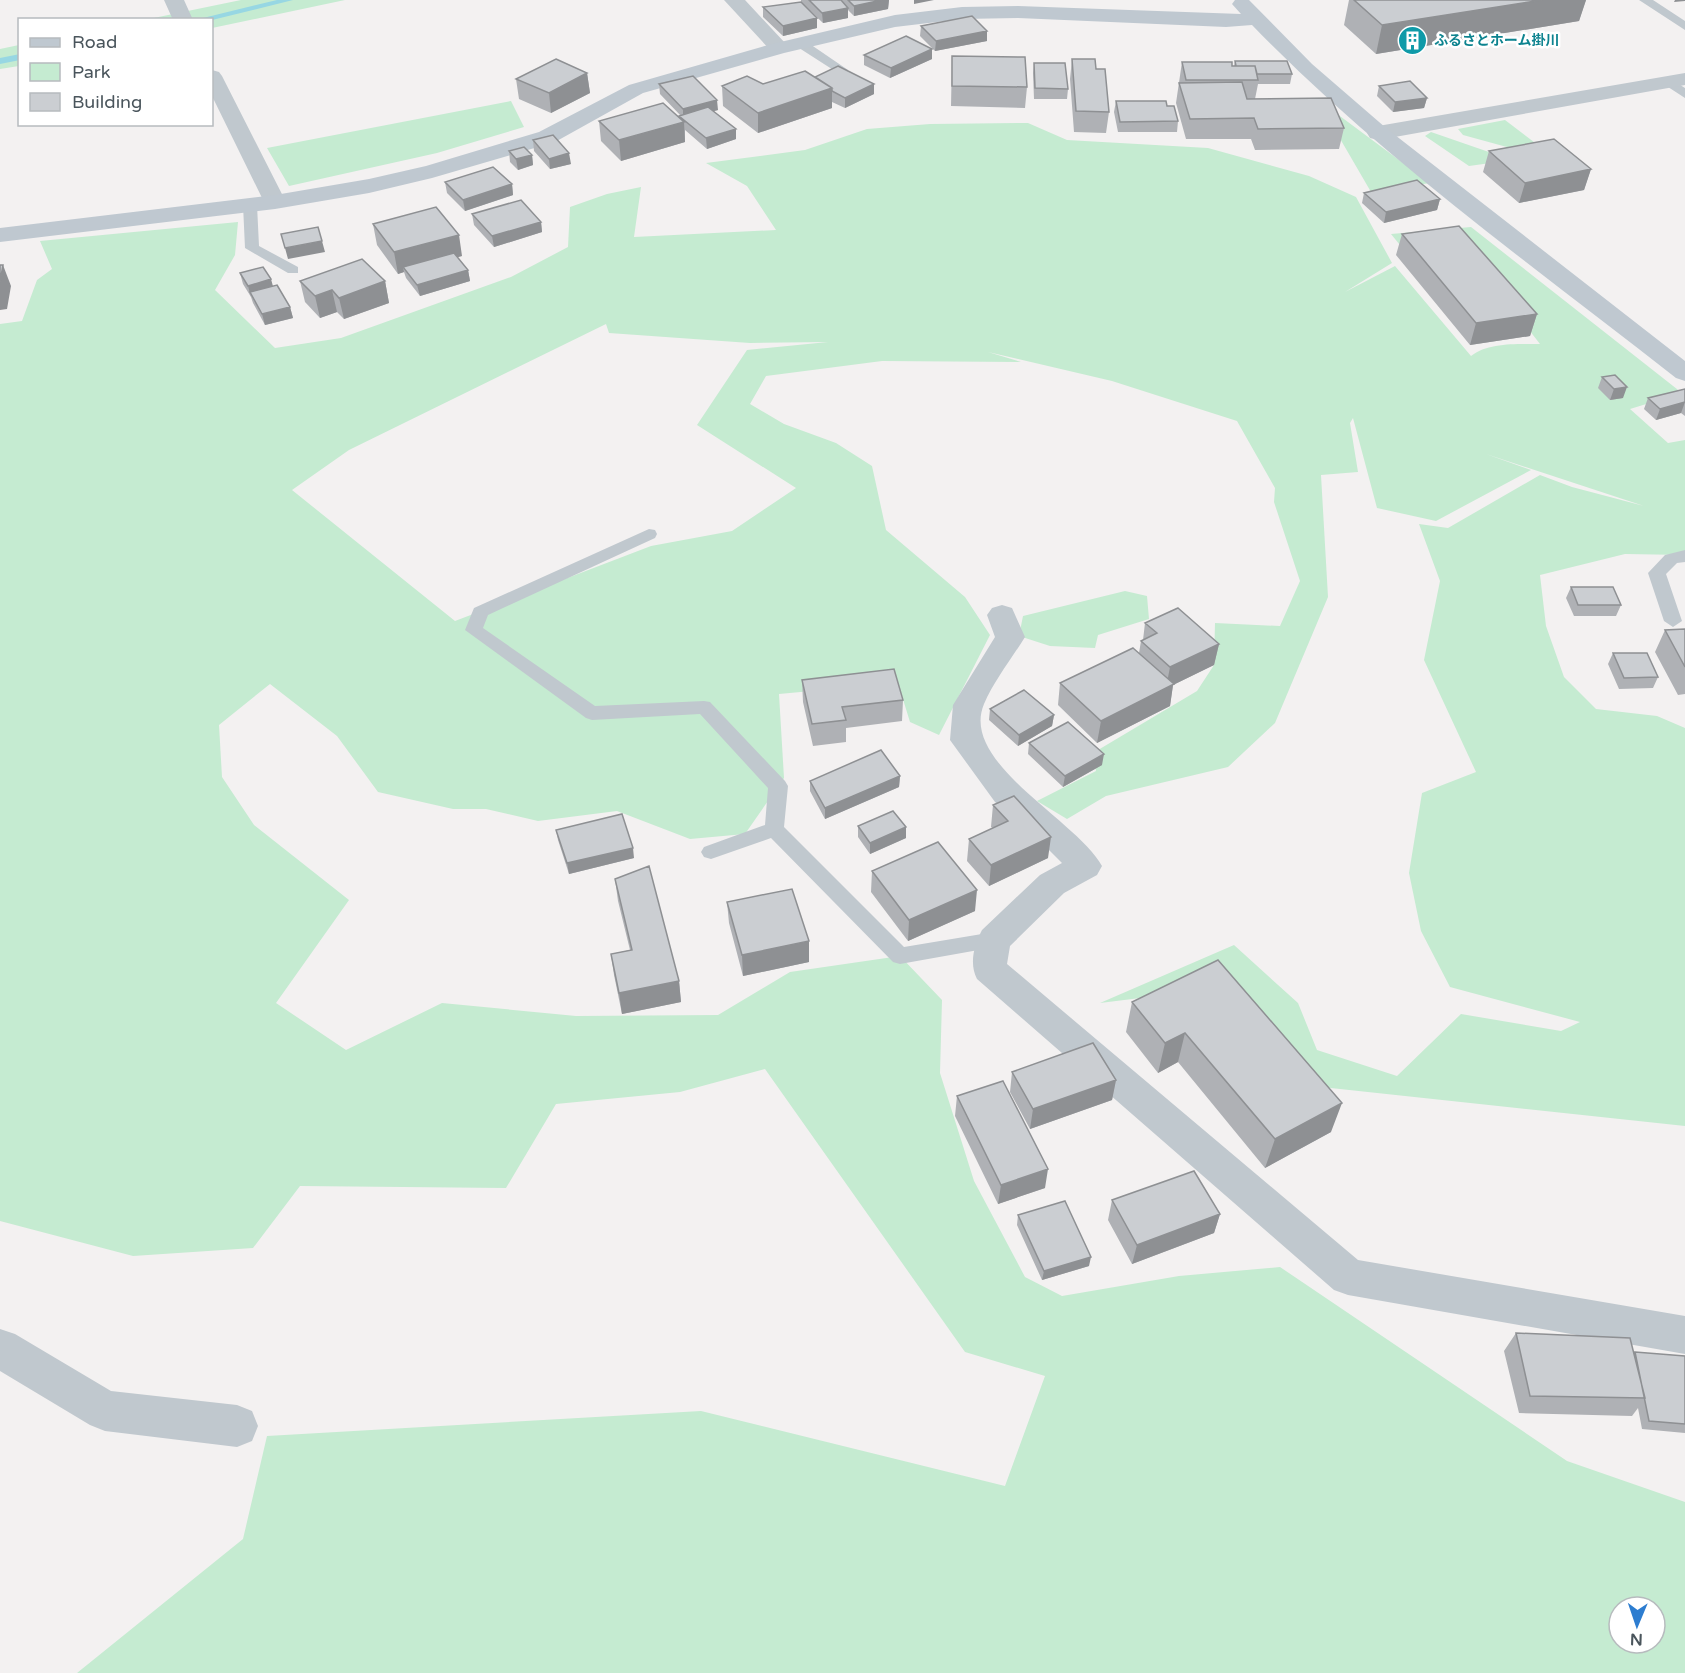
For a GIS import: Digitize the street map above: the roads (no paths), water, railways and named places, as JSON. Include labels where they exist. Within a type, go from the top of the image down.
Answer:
[{"type":"street","points":[[734,0],[790,46]]},
{"type":"street","points":[[1239,0],[1305,68],[1378,133],[1685,373]]},
{"type":"street","points":[[0,235],[274,202],[369,186],[547,136],[636,89],[790,46],[895,21],[962,12],[1018,12],[1226,21],[1257,19]]},
{"type":"street","points":[[213,78],[274,202]]},
{"type":"street","points":[[1378,133],[1680,85]]},
{"type":"street","points":[[1002,615],[1010,637],[968,705],[966,740],[1006,794],[1052,832],[1085,866],[1052,885],[994,940],[989,969],[1348,1277],[1685,1335]]},
{"type":"street","points":[[0,1348],[105,1412],[237,1426]]},
{"type":"lane","points":[[1645,0],[1685,26]]},
{"type":"lane","points":[[790,46],[842,70]]},
{"type":"lane","points":[[250,205],[252,248],[293,270]]},
{"type":"lane","points":[[649,534],[480,612],[474,630],[592,713],[704,707],[778,786],[774,828],[900,956],[994,940]]},
{"type":"lane","points":[[1673,621],[1657,573],[1671,559],[1685,556]]},
{"type":"lane","points":[[711,852],[774,828]]},
{"type":"waterway","points":[[208,18],[289,0]]},
{"type":"waterway","points":[[0,61],[18,57]]},
{"type":"place","name":"ふるさとホーム掛川","points":[[1413,40]]}]
